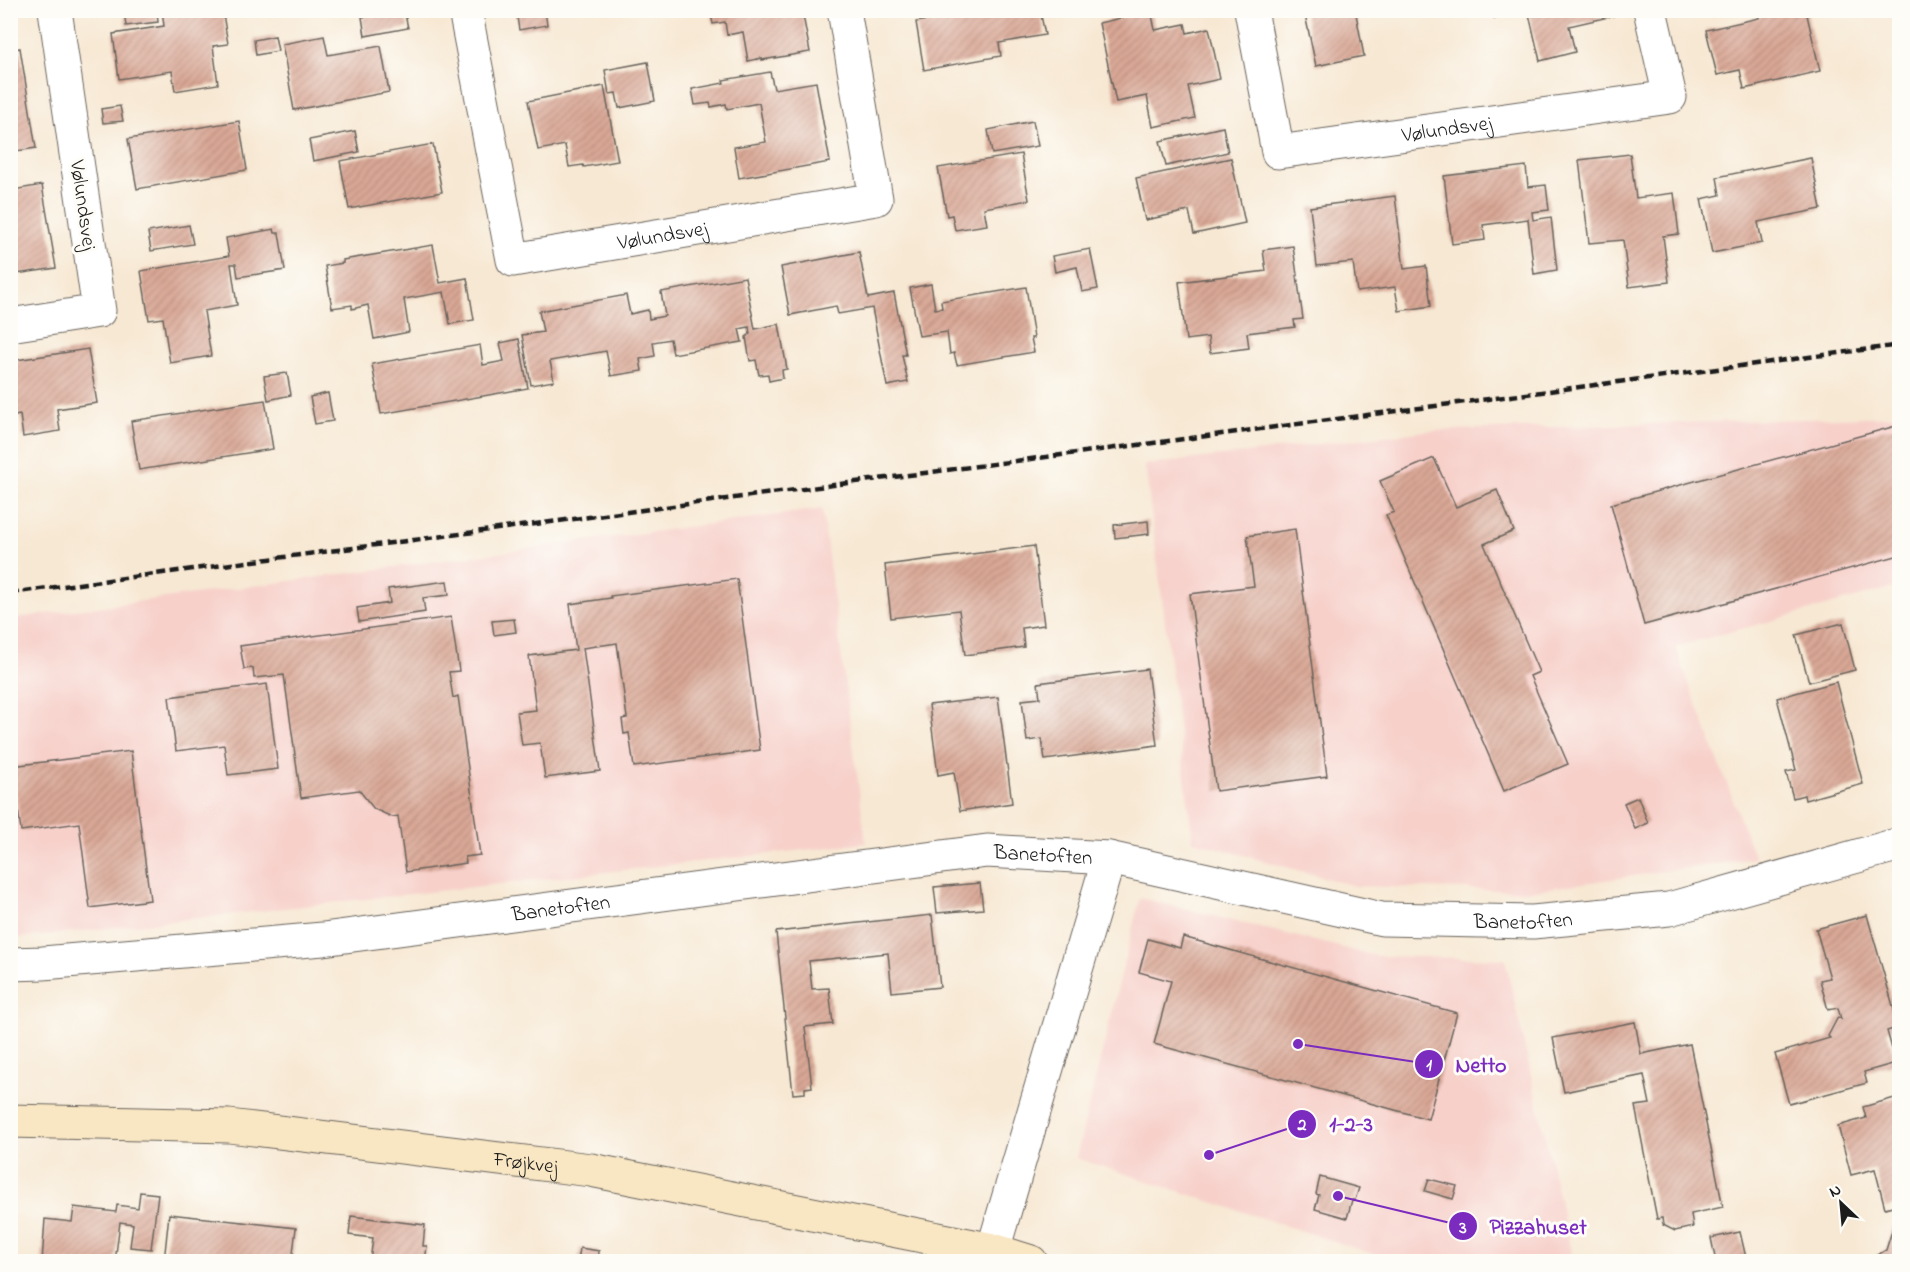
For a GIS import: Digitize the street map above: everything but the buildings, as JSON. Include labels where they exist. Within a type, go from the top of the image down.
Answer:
[{"type":"street","name":"Vølundsvej","points":[[10,325],[99,311],[55,10]]},
{"type":"street","name":"Vølundsvej","points":[[465,10],[513,260],[876,199],[844,10]]},
{"type":"street","name":"Vølundsvej","points":[[1251,10],[1278,152],[1670,97],[1650,10]]},
{"type":"street","name":"Banetoften","points":[[10,964],[323,939],[987,851],[1108,858],[1382,919],[1533,922],[1670,909],[1899,844]]},
{"type":"street","name":"Banetoften","points":[[993,1250],[1108,858]]},
{"type":"street","name":"Frøjkvej","points":[[10,1120],[229,1126],[591,1170],[993,1250],[1031,1262]]},
{"type":"shaded area","points":[[1899,416],[1899,586],[1675,647],[1755,858],[1529,891],[1355,886],[1193,841],[1145,465],[1427,431]]},
{"type":"shaded area","points":[[822,509],[866,843],[11,939],[10,619]]},
{"type":"shaded area","points":[[1140,898],[1376,956],[1505,959],[1573,1261],[1395,1261],[1076,1158]]},
{"type":"railway","points":[[10,593],[1900,345]]},
{"type":"place","name":"Netto","points":[[1298,1044]]},
{"type":"place","name":"1-2-3","points":[[1209,1155]]},
{"type":"place","name":"Pizzahuset","points":[[1338,1196]]}]
